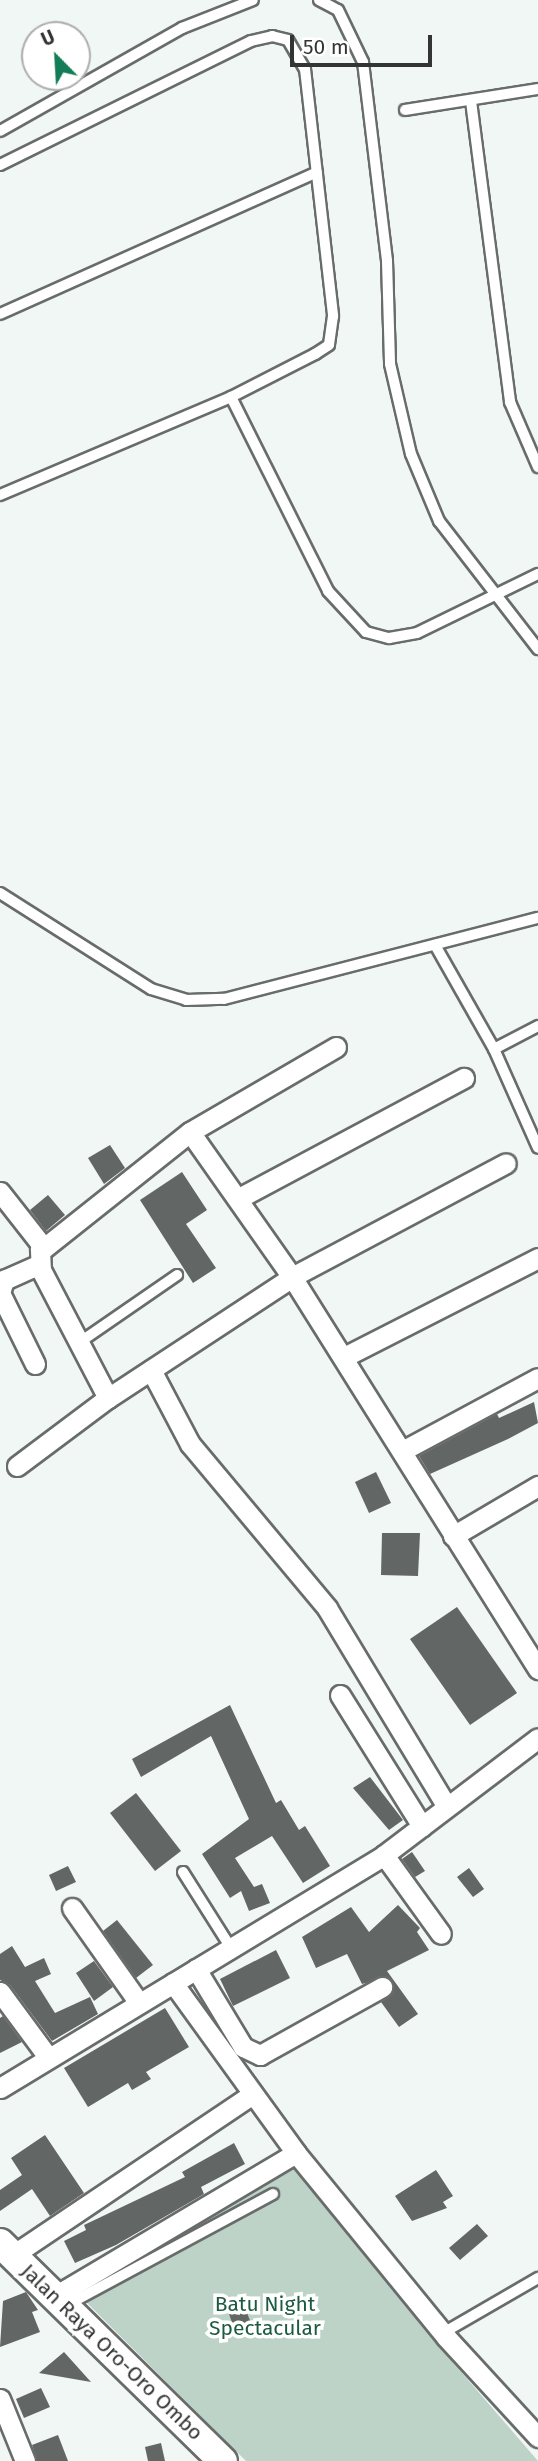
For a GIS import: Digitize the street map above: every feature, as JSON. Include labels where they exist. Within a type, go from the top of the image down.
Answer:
[{"type":"main road","name":"Jalan Raya Oro-Oro Ombo","points":[[6,2249],[223,2461]]},
{"type":"street","points":[[35,1364],[0,1293],[4,1280],[40,1256],[190,1132],[336,1047]]},
{"type":"street","points":[[239,1198],[464,1078]]},
{"type":"street","points":[[190,1132],[239,1198],[344,1357],[538,1669]]},
{"type":"street","points":[[17,1466],[108,1398],[292,1277],[506,1163]]},
{"type":"street","points":[[0,1192],[40,1256],[108,1398]]},
{"type":"street","points":[[344,1357],[538,1258]]},
{"type":"street","points":[[151,1370],[190,1444],[327,1608],[447,1807]]},
{"type":"street","points":[[402,1451],[538,1378]]},
{"type":"street","points":[[453,1536],[538,1486]]},
{"type":"street","points":[[340,1695],[422,1826]]},
{"type":"street","points":[[0,2088],[384,1855],[538,1738]]},
{"type":"street","points":[[384,1855],[441,1934]]},
{"type":"street","points":[[72,1908],[139,2003]]},
{"type":"street","points":[[196,1969],[243,2047],[260,2055],[382,1987]]},
{"type":"street","points":[[173,1983],[296,2153],[443,2333],[538,2437]]},
{"type":"street","points":[[0,1992],[48,2057]]},
{"type":"street","points":[[6,2249],[253,2094]]},
{"type":"street","points":[[60,2301],[296,2153]]},
{"type":"street","points":[[0,2399],[25,2461]]},
{"type":"lane","points":[[0,131],[182,28],[253,0]]},
{"type":"lane","points":[[319,0],[338,10],[363,62],[387,261],[390,364],[411,454],[439,521],[538,649]]},
{"type":"lane","points":[[0,165],[272,36],[288,40],[305,69],[333,316],[329,345],[231,397],[0,495]]},
{"type":"lane","points":[[404,110],[538,89]]},
{"type":"lane","points":[[471,101],[509,402],[538,467]]},
{"type":"lane","points":[[0,314],[317,172]]},
{"type":"lane","points":[[231,397],[328,591],[366,632],[389,638],[417,633],[538,574]]},
{"type":"lane","points":[[0,893],[150,989],[186,1000],[224,999],[538,918]]},
{"type":"lane","points":[[435,945],[494,1049],[538,1148]]},
{"type":"lane","points":[[494,1049],[538,1026]]},
{"type":"lane","points":[[80,1342],[177,1275]]},
{"type":"lane","points":[[183,1872],[231,1948]]},
{"type":"lane","points":[[60,2301],[273,2193]]},
{"type":"lane","points":[[443,2333],[538,2278]]},
{"type":"green space","name":"Batu Night Spectacular","points":[[292,2166],[424,2329],[538,2461],[246,2461],[76,2292]]},
{"type":"building","points":[[110,1145],[125,1168],[104,1184],[88,1158]]},
{"type":"building","points":[[182,1172],[207,1210],[186,1224],[216,1268],[193,1283],[140,1200]]},
{"type":"building","points":[[48,1195],[65,1215],[46,1231],[30,1210]]},
{"type":"building","points":[[534,1402],[538,1423],[508,1439],[430,1474],[419,1456],[497,1414],[499,1418]]},
{"type":"building","points":[[376,1472],[391,1503],[369,1513],[355,1482]]},
{"type":"building","points":[[382,1533],[420,1533],[418,1576],[381,1575]]},
{"type":"building","points":[[457,1607],[517,1693],[470,1725],[410,1639]]},
{"type":"building","points":[[230,1705],[276,1803],[281,1800],[299,1830],[305,1826],[330,1866],[303,1883],[272,1836],[235,1858],[254,1887],[262,1884],[270,1903],[249,1911],[241,1891],[230,1898],[202,1854],[249,1819],[211,1736],[141,1777],[132,1759]]},
{"type":"building","points":[[370,1777],[403,1820],[389,1830],[353,1788]]},
{"type":"building","points":[[136,1793],[181,1851],[155,1871],[110,1813]]},
{"type":"building","points":[[412,1852],[425,1871],[415,1877],[402,1859]]},
{"type":"building","points":[[68,1866],[76,1882],[56,1891],[49,1875]]},
{"type":"building","points":[[469,1868],[484,1889],[473,1897],[457,1877]]},
{"type":"building","points":[[398,1905],[420,1928],[417,1932],[429,1950],[387,1971],[418,2014],[399,2027],[381,2002],[393,1993],[389,1977],[362,1984],[347,1954],[316,1968],[302,1937],[351,1907],[369,1932]]},
{"type":"building","points":[[117,1920],[153,1965],[136,1978],[103,1931]]},
{"type":"building","points":[[12,1946],[25,1967],[44,1958],[51,1974],[35,1981],[55,2013],[90,1997],[98,2014],[52,2041],[10,1985],[0,1980],[0,1954]]},
{"type":"building","points":[[276,1950],[290,1978],[233,2006],[220,1979]]},
{"type":"building","points":[[94,1961],[113,1987],[94,2001],[76,1973]]},
{"type":"building","points":[[165,2008],[189,2047],[146,2072],[151,2079],[132,2090],[128,2083],[88,2107],[64,2068]]},
{"type":"building","points":[[3,2016],[22,2042],[0,2053],[0,2018]]},
{"type":"building","points":[[45,2135],[84,2193],[50,2216],[32,2189],[0,2211],[0,2190],[22,2175],[11,2158]]},
{"type":"building","points":[[234,2143],[245,2164],[201,2187],[204,2194],[116,2245],[75,2263],[64,2241],[86,2230],[84,2225],[185,2177],[182,2172]]},
{"type":"building","points":[[436,2170],[453,2196],[443,2202],[447,2208],[412,2221],[395,2196]]},
{"type":"building","points":[[477,2224],[488,2236],[460,2260],[449,2248]]},
{"type":"building","points":[[26,2292],[38,2310],[32,2312],[40,2332],[0,2347],[3,2301]]},
{"type":"building","points":[[245,2308],[253,2328],[236,2334],[229,2314]]},
{"type":"building","points":[[64,2352],[91,2382],[39,2373]]},
{"type":"building","points":[[41,2388],[50,2407],[24,2418],[16,2399]]},
{"type":"building","points":[[58,2435],[68,2461],[37,2461],[32,2445]]},
{"type":"building","points":[[161,2443],[165,2461],[148,2461],[145,2447]]}]
